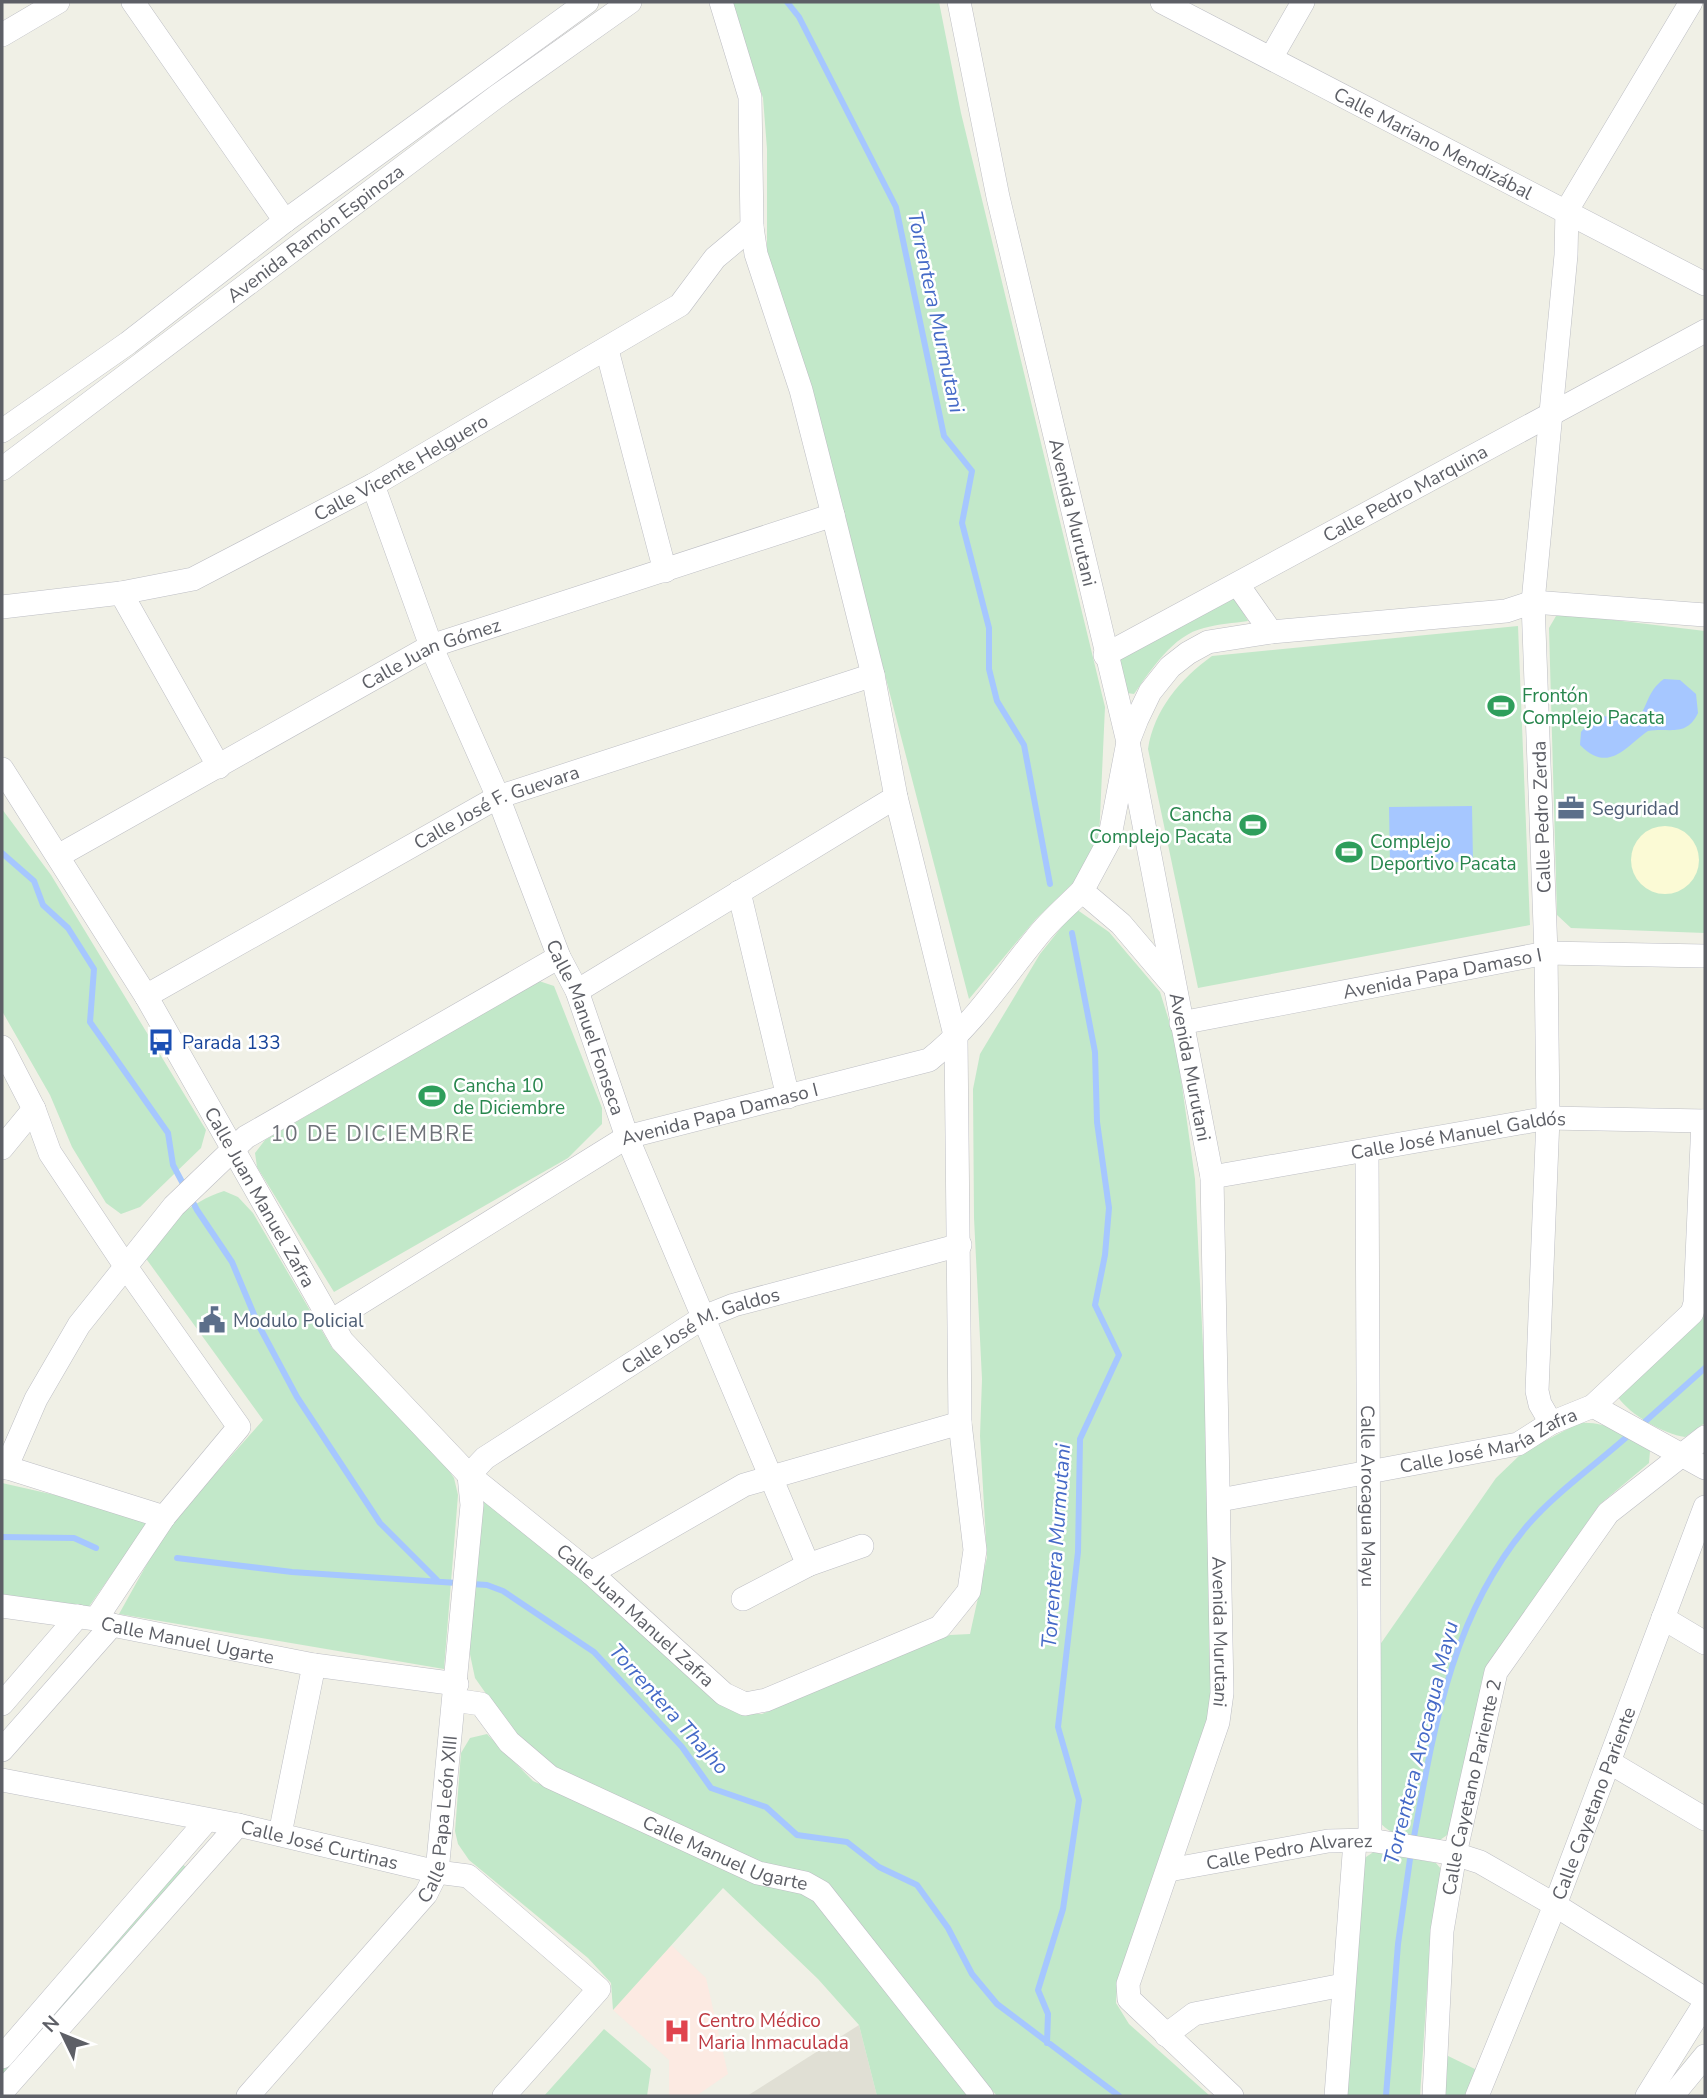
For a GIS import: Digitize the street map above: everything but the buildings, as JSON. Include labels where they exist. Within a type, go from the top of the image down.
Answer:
[{"type":"street","points":[[2,34],[58,2]]},
{"type":"street","points":[[133,2],[285,221]]},
{"type":"street","name":"Avenida Ramón Espinoza","points":[[2,431],[128,343],[285,221],[587,2]]},
{"type":"street","name":"Avenida Ramón Espinoza","points":[[2,469],[496,97],[630,2]]},
{"type":"street","points":[[591,1573],[744,1485],[960,1423],[956,1039],[896,797],[873,675],[833,515],[801,390],[756,254],[752,227],[750,97],[721,2]]},
{"type":"street","name":"Avenida Murutani","points":[[959,2],[998,197],[1105,655],[1128,742],[1212,1177],[1222,1693],[1218,1722],[1128,1984],[1129,1999],[1231,2096]]},
{"type":"street","name":"Calle Mariano Mendizábal","points":[[1162,2],[1703,277]]},
{"type":"street","points":[[1271,58],[1303,2]]},
{"type":"street","points":[[1567,210],[1691,2]]},
{"type":"street","name":"Calle Pedro Zerda","points":[[1551,1423],[1540,1404],[1537,1391],[1548,1118],[1546,954],[1532,602],[1552,414],[1567,210]]},
{"type":"street","name":"Calle Vicente Helguero","points":[[2,607],[121,593],[193,579],[373,485],[607,350],[680,304],[715,258],[752,227]]},
{"type":"street","name":"Calle Pedro Marquina","points":[[1105,655],[1705,331]]},
{"type":"street","points":[[607,350],[666,571]]},
{"type":"street","name":"Calle Manuel Fonseca","points":[[373,485],[431,646],[498,797],[559,957],[577,991],[627,1137],[808,1565]]},
{"type":"street","name":"Calle Juan Gómez","points":[[58,856],[431,646],[833,515]]},
{"type":"street","points":[[1238,585],[1271,632]]},
{"type":"street","points":[[121,593],[219,767]]},
{"type":"street","points":[[1128,742],[1150,692],[1170,667],[1208,642],[1271,632],[1506,611],[1532,602],[1705,615]]},
{"type":"street","name":"Calle José F. Guevara","points":[[146,996],[498,797],[873,675]]},
{"type":"street","name":"Avenida Papa Damaso I","points":[[331,1321],[627,1137],[929,1060],[956,1039],[1003,985],[1037,936],[1082,891],[1109,841],[1128,742]]},
{"type":"street","name":"Calle Juan Manuel Zafra","points":[[2,769],[146,996],[342,1341],[469,1475],[591,1573],[724,1694],[745,1704],[766,1700],[940,1627],[954,1614],[969,1591],[975,1550],[960,1423]]},
{"type":"street","points":[[577,991],[896,797]]},
{"type":"street","points":[[1082,891],[1121,924],[1173,985]]},
{"type":"street","points":[[739,892],[788,1097]]},
{"type":"street","name":"Avenida Papa Damaso I","points":[[1181,1023],[1546,954],[1705,956]]},
{"type":"street","points":[[164,1517],[4,1467],[36,1399],[79,1325],[174,1206],[246,1138],[559,957]]},
{"type":"street","points":[[2,1047],[34,1109],[50,1153],[126,1267],[239,1427],[164,1517],[95,1620],[2,1750]]},
{"type":"street","points":[[2,1148],[34,1109]]},
{"type":"street","name":"Calle José Manuel Galdós","points":[[1212,1177],[1548,1118],[1704,1121]]},
{"type":"street","points":[[1593,1406],[1692,1313],[1695,1303],[1704,1121]]},
{"type":"street","name":"Calle Arocagua Mayu","points":[[1336,2096],[1343,1984],[1363,1841],[1367,1151]]},
{"type":"street","name":"Calle José M. Galdos","points":[[469,1475],[485,1458],[704,1317],[734,1305],[960,1245]]},
{"type":"street","name":"Calle José María Zafra","points":[[1220,1500],[1518,1444],[1551,1423],[1593,1406],[1705,1468]]},
{"type":"street","name":"Calle Cayetano Pariente 2","points":[[1434,2096],[1442,1931],[1455,1854],[1496,1672],[1608,1513],[1705,1437]]},
{"type":"street","name":"Calle Papa León XIII","points":[[248,2096],[426,1894],[438,1872],[472,1506],[469,1475]]},
{"type":"street","name":"Calle Cayetano Pariente","points":[[1477,2096],[1555,1905],[1705,1507]]},
{"type":"street","points":[[743,1600],[808,1565],[862,1546]]},
{"type":"street","name":"Calle Manuel Ugarte","points":[[2,1606],[95,1620],[456,1692],[481,1704],[509,1742],[550,1777],[758,1873],[805,1883],[821,1892],[982,2096]]},
{"type":"street","points":[[1663,1618],[1705,1643]]},
{"type":"street","points":[[2,1704],[95,1620]]},
{"type":"street","points":[[280,1834],[314,1665]]},
{"type":"street","points":[[1609,1762],[1705,1819]]},
{"type":"street","name":"Calle José Curtinas","points":[[2,1780],[237,1825],[438,1872],[468,1876],[599,1989],[505,2096]]},
{"type":"street","points":[[2,2057],[207,1820]]},
{"type":"street","points":[[2,2092],[237,1825]]},
{"type":"street","name":"Calle Pedro Alvarez","points":[[1169,1870],[1328,1841],[1363,1841],[1455,1854],[1480,1862],[1555,1905],[1705,2001]]},
{"type":"street","points":[[1166,2035],[1194,2014],[1343,1984]]},
{"type":"street","points":[[1647,2096],[1705,2001]]},
{"type":"street","points":[[1672,2096],[1705,2056]]},
{"type":"shaded area","points":[[732,2],[939,2],[961,113],[1105,707],[1099,839],[1075,881],[1035,920],[969,999],[835,482],[767,254],[767,149],[763,98]]},
{"type":"shaded area","points":[[1235,598],[1248,621],[1204,628],[1182,638],[1164,655],[1134,694],[1127,693],[1119,658]]},
{"type":"shaded area","points":[[1564,614],[1705,631],[1705,933],[1571,928],[1557,915],[1549,628],[1556,616]]},
{"type":"shaded area","name":"Complejo Deportivo Pacata","points":[[1518,626],[1530,925],[1198,988],[1148,749],[1162,708],[1179,685],[1212,656]]},
{"type":"shaded area","points":[[2,809],[51,875],[206,1130],[201,1148],[140,1207],[121,1214],[106,1203],[72,1147],[50,1095],[2,1011]]},
{"type":"shaded area","points":[[1076,909],[1109,932],[1160,992],[1176,1043],[1195,1179],[1210,1493],[1210,1706],[1208,1722],[1117,1984],[1116,2003],[1129,2024],[1210,2096],[997,2096],[822,1879],[765,1869],[547,1768],[513,1732],[475,1678],[467,1640],[484,1493],[745,1714],[762,1714],[950,1635],[970,1634],[987,1557],[980,1436],[982,1379],[974,1218],[973,1089],[980,1054],[1040,954]]},
{"type":"shaded area","points":[[539,981],[554,986],[602,1108],[602,1124],[568,1158],[334,1292],[257,1167],[255,1153],[265,1140]]},
{"type":"shaded area","points":[[224,1191],[238,1197],[253,1213],[332,1348],[443,1462],[454,1478],[458,1495],[444,1669],[119,1614],[167,1528],[263,1420],[142,1253],[189,1209]]},
{"type":"shaded area","points":[[1705,1313],[1705,1423],[1685,1437],[1648,1423],[1618,1397],[1621,1391],[1696,1325]]},
{"type":"shaded area","points":[[1579,1423],[1608,1426],[1626,1434],[1650,1451],[1649,1463],[1599,1505],[1484,1673],[1450,1833],[1440,1840],[1396,1834],[1382,1825],[1376,1817],[1377,1649],[1496,1478],[1522,1453]]},
{"type":"shaded area","points":[[2,1483],[86,1502],[149,1521],[88,1608],[2,1595]]},
{"type":"shaded area","points":[[487,1734],[533,1781],[721,1866],[812,1897],[971,2096],[877,2096],[859,2025],[818,1979],[723,1888],[613,2010],[611,1983],[588,1958],[469,1860],[458,1844],[455,1831],[461,1753],[470,1738]]},
{"type":"shaded area","points":[[1375,1851],[1436,1863],[1441,1869],[1431,1929],[1420,2096],[1345,2096],[1363,1859]]},
{"type":"shaded area","points":[[181,1863],[187,1868],[2,2079],[2,2066]]},
{"type":"shaded area","name":"Centro Médico Maria Inmaculada","points":[[671,1945],[706,1978],[728,2074],[696,2096],[669,2096],[669,2060],[613,2010]]},
{"type":"shaded area","points":[[859,2025],[877,2096],[747,2096]]},
{"type":"shaded area","points":[[604,2029],[651,2069],[647,2096],[544,2096]]},
{"type":"shaded area","points":[[1444,2054],[1479,2071],[1468,2096],[1443,2096]]},
{"type":"sand","points":[[1672,826],[1693,841],[1699,853],[1697,873],[1689,884],[1672,894],[1658,894],[1641,884],[1633,873],[1631,853],[1641,836],[1652,828]]},
{"type":"water","points":[[1664,679],[1680,680],[1696,694],[1698,713],[1688,726],[1676,730],[1648,731],[1624,750],[1608,758],[1590,753],[1580,745],[1581,732],[1598,718],[1606,716],[1630,721],[1640,716],[1654,689]]},
{"type":"water","points":[[1472,806],[1473,862],[1390,863],[1389,807]]},
{"type":"waterway","name":"Torrentera Murmutani","points":[[787,2],[799,17],[896,207],[944,436],[972,471],[962,523],[989,628],[989,669],[997,701],[1024,745],[1050,884]]},
{"type":"waterway","points":[[2,853],[34,881],[43,905],[68,928],[94,969],[90,1022],[168,1133],[173,1165],[197,1210],[232,1262],[258,1324],[297,1397],[380,1523],[437,1580]]},
{"type":"waterway","name":"Torrentera Murmutani","points":[[1047,2043],[1048,2014],[1038,1990],[1063,1909],[1079,1800],[1058,1727],[1078,1552],[1080,1439],[1119,1355],[1095,1305],[1105,1255],[1109,1208],[1097,1122],[1095,1052],[1072,933]]},
{"type":"waterway","name":"Torrentera Arocagua Mayu","points":[[1639,1427],[1705,1368]]},
{"type":"waterway","name":"Torrentera Arocagua Mayu","points":[[1413,1842],[1438,1716],[1449,1675],[1480,1597],[1501,1561],[1538,1514],[1630,1434]]},
{"type":"waterway","name":"Torrentera Thajho","points":[[2,1537],[74,1538],[96,1548]]},
{"type":"waterway","name":"Torrentera Thajho","points":[[177,1558],[292,1572],[487,1585],[503,1591],[594,1652],[682,1747],[711,1788],[766,1807],[797,1835],[847,1842],[879,1867],[917,1885],[948,1928],[972,1974],[997,2004],[1119,2096]]},
{"type":"waterway","name":"Torrentera Arocagua Mayu","points":[[1386,2096],[1398,1944],[1411,1852]]},
{"type":"place","name":"Frontón Complejo Pacata","points":[[1501,706]]},
{"type":"place","name":"Seguridad","points":[[1571,808]]},
{"type":"place","name":"Cancha Complejo Pacata","points":[[1253,825]]},
{"type":"place","name":"Complejo Deportivo Pacata","points":[[1349,852]]},
{"type":"place","name":"Parada 133","points":[[161,1042]]},
{"type":"place","name":"Cancha 10 de Diciembre","points":[[432,1096]]},
{"type":"place","name":"Modulo Policial","points":[[212,1320]]},
{"type":"place","name":"Centro Médico Maria Inmaculada","points":[[677,2031]]},
{"type":"district","name":"10 DE DICIEMBRE","points":[[373,1134]]}]
